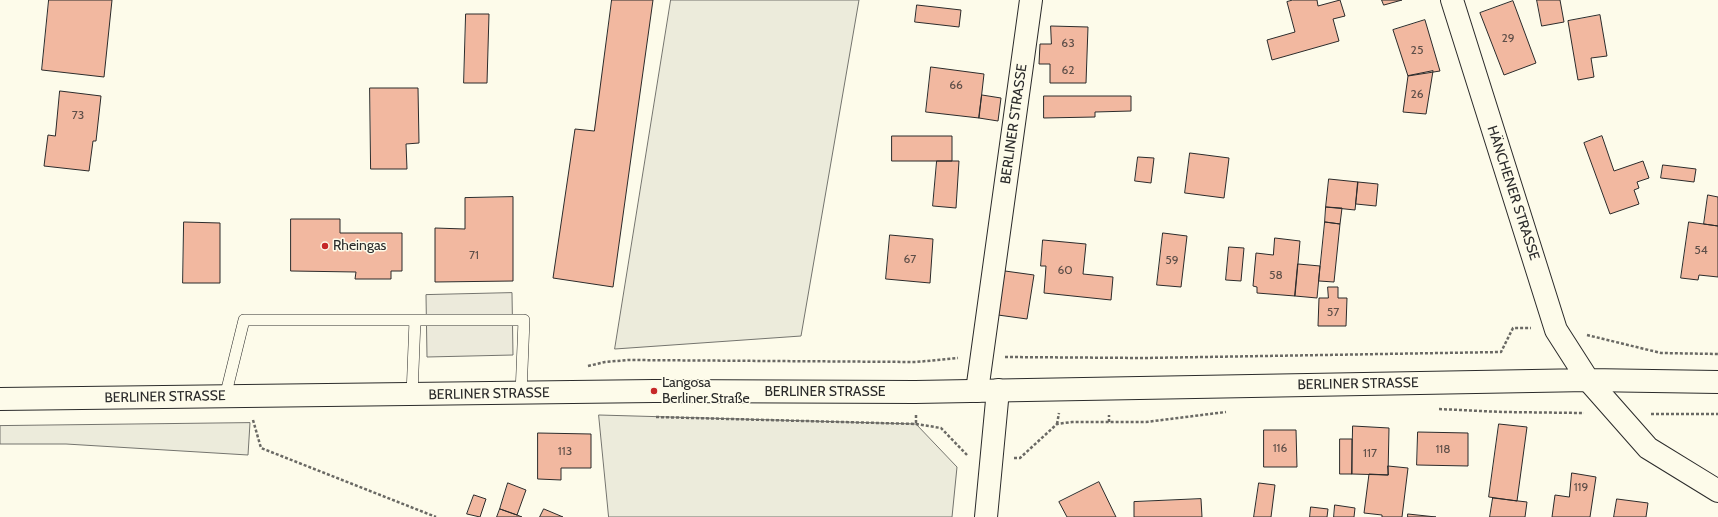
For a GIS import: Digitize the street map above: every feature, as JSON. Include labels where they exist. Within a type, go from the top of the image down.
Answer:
[{"type":"main road","name":"BERLINER STRASSE","points":[[986,517],[991,460],[988,391],[1031,0]]},
{"type":"main road","name":"HÄNCHENER STRASSE","points":[[1452,0],[1556,330],[1588,380],[1617,415],[1648,448],[1718,491]]},
{"type":"main road","name":"BERLINER STRASSE","points":[[0,399],[521,394],[654,391],[988,391],[1588,380],[1718,382]]},
{"type":"lane","points":[[235,397],[244,320],[524,320],[521,394]]},
{"type":"lane","points":[[412,395],[415,320]]},
{"type":"path","points":[[1061,358],[1501,352],[1513,328],[1556,330],[1594,336],[1661,353],[1718,354]]},
{"type":"path","points":[[628,360],[916,362]]},
{"type":"path","points":[[665,360],[666,365]]},
{"type":"path","points":[[235,397],[261,448],[436,517]]},
{"type":"path","points":[[1431,408],[1617,415],[1718,414]]},
{"type":"path","points":[[654,417],[916,424],[941,428],[970,458],[991,460],[1020,458],[1057,424],[1146,422],[1231,412]]},
{"type":"path","points":[[1109,415],[1109,422]]},
{"type":"shaded area","points":[[671,0],[859,0],[801,336],[615,349]]},
{"type":"shaded area","points":[[512,293],[513,355],[427,357],[426,295]]},
{"type":"shaded area","points":[[599,415],[916,424],[957,467],[952,517],[609,517]]},
{"type":"shaded area","points":[[250,423],[248,455],[66,444],[0,444],[0,426]]},
{"type":"building","points":[[49,0],[112,0],[104,77],[42,70]]},
{"type":"building","points":[[612,0],[653,0],[613,287],[553,278],[575,129],[594,131]]},
{"type":"building","points":[[1293,0],[1317,0],[1318,6],[1340,0],[1345,16],[1333,19],[1339,41],[1272,60],[1267,40],[1295,32],[1287,2]]},
{"type":"building","points":[[1382,0],[1402,0],[1384,5]]},
{"type":"building","points":[[1537,0],[1560,0],[1564,22],[1542,26]]},
{"type":"building","points":[[1513,1],[1536,63],[1504,75],[1480,13]]},
{"type":"building","points":[[917,5],[961,10],[959,27],[915,22]]},
{"type":"building","points":[[466,14],[489,14],[487,83],[464,83]]},
{"type":"building","points":[[1600,15],[1607,56],[1591,58],[1594,77],[1578,80],[1568,21]]},
{"type":"building","points":[[1425,20],[1440,71],[1408,76],[1393,30]]},
{"type":"building","points":[[1051,26],[1088,27],[1086,83],[1050,83],[1050,64],[1039,64],[1040,44],[1051,44]]},
{"type":"building","points":[[931,67],[984,74],[979,118],[926,112]]},
{"type":"building","points":[[1433,71],[1426,114],[1403,112],[1408,76]]},
{"type":"building","points":[[370,88],[418,88],[419,143],[406,144],[407,169],[371,169]]},
{"type":"building","points":[[60,91],[101,96],[96,141],[93,141],[89,171],[44,166],[48,135],[55,136]]},
{"type":"building","points":[[982,95],[1001,98],[998,121],[979,118]]},
{"type":"building","points":[[1044,96],[1131,96],[1131,111],[1095,112],[1095,117],[1044,118]]},
{"type":"building","points":[[892,136],[952,136],[952,161],[892,161]]},
{"type":"building","points":[[1602,136],[1614,171],[1643,161],[1649,178],[1637,182],[1639,188],[1634,190],[1639,204],[1610,214],[1584,143]]},
{"type":"building","points":[[1190,153],[1229,158],[1224,198],[1185,193]]},
{"type":"building","points":[[1138,157],[1154,158],[1151,183],[1135,181]]},
{"type":"building","points":[[937,161],[959,161],[956,208],[933,206]]},
{"type":"building","points":[[1663,165],[1696,169],[1694,182],[1661,178]]},
{"type":"building","points":[[1329,179],[1358,182],[1355,210],[1326,207]]},
{"type":"building","points":[[1358,182],[1378,184],[1376,206],[1356,204]]},
{"type":"building","points":[[1708,195],[1718,197],[1718,226],[1704,224]]},
{"type":"building","points":[[513,197],[513,281],[435,282],[435,228],[465,229],[465,198]]},
{"type":"building","points":[[1326,207],[1342,208],[1340,224],[1325,222]]},
{"type":"building","points":[[291,219],[340,219],[340,233],[402,233],[402,271],[391,271],[391,279],[355,279],[356,272],[291,271]]},
{"type":"building","points":[[184,222],[220,223],[220,283],[183,283]]},
{"type":"building","points":[[1325,222],[1340,224],[1334,282],[1319,281]]},
{"type":"building","points":[[1689,222],[1718,226],[1718,277],[1699,275],[1698,280],[1681,278]]},
{"type":"building","points":[[1163,233],[1187,236],[1181,287],[1157,285]]},
{"type":"building","points":[[890,235],[933,239],[930,283],[886,279]]},
{"type":"building","points":[[1275,238],[1300,241],[1295,296],[1257,293],[1257,287],[1253,286],[1256,253],[1273,255]]},
{"type":"building","points":[[1043,240],[1086,244],[1083,274],[1113,277],[1111,300],[1044,293],[1046,266],[1041,266]]},
{"type":"building","points":[[1229,247],[1244,248],[1241,281],[1226,280]]},
{"type":"building","points":[[1298,264],[1320,266],[1317,298],[1295,296]]},
{"type":"building","points":[[1005,271],[1034,275],[1027,319],[998,315]]},
{"type":"building","points":[[1328,287],[1338,287],[1338,298],[1347,298],[1346,326],[1318,326],[1319,298],[1328,298]]},
{"type":"building","points":[[1499,424],[1527,427],[1517,501],[1489,497]]},
{"type":"building","points":[[1353,426],[1389,428],[1388,475],[1352,474]]},
{"type":"building","points":[[1264,430],[1296,430],[1297,467],[1264,467]]},
{"type":"building","points":[[1418,432],[1468,433],[1468,466],[1417,465]]},
{"type":"building","points":[[538,433],[591,434],[591,468],[561,468],[561,480],[538,479]]},
{"type":"building","points":[[1340,439],[1352,439],[1352,474],[1340,474]]},
{"type":"building","points":[[1388,466],[1408,468],[1402,517],[1382,517],[1382,515],[1364,513],[1369,474],[1388,475]]},
{"type":"building","points":[[1572,473],[1596,477],[1590,517],[1552,517],[1555,495],[1569,497]]},
{"type":"building","points":[[1099,482],[1116,517],[1067,517],[1059,502]]},
{"type":"building","points":[[508,483],[526,490],[517,515],[500,509]]},
{"type":"building","points":[[1259,483],[1275,485],[1271,517],[1254,517]]},
{"type":"building","points":[[474,495],[486,499],[480,517],[467,514]]},
{"type":"building","points":[[1493,498],[1527,502],[1525,517],[1490,517]]},
{"type":"building","points":[[1201,499],[1202,517],[1134,517],[1134,502]]},
{"type":"building","points":[[1617,499],[1648,503],[1646,517],[1614,517]]},
{"type":"building","points":[[1335,505],[1355,508],[1354,517],[1334,517]]},
{"type":"building","points":[[1311,507],[1328,509],[1327,517],[1310,517]]},
{"type":"building","points":[[500,509],[517,515],[522,517],[497,517]]},
{"type":"building","points":[[544,509],[563,517],[540,517]]},
{"type":"building","points":[[1408,514],[1436,517],[1408,517]]},
{"type":"place","name":"Rheingas","points":[[325,246]]},
{"type":"place","name":"Langosa Berliner Straße","points":[[654,391]]}]
